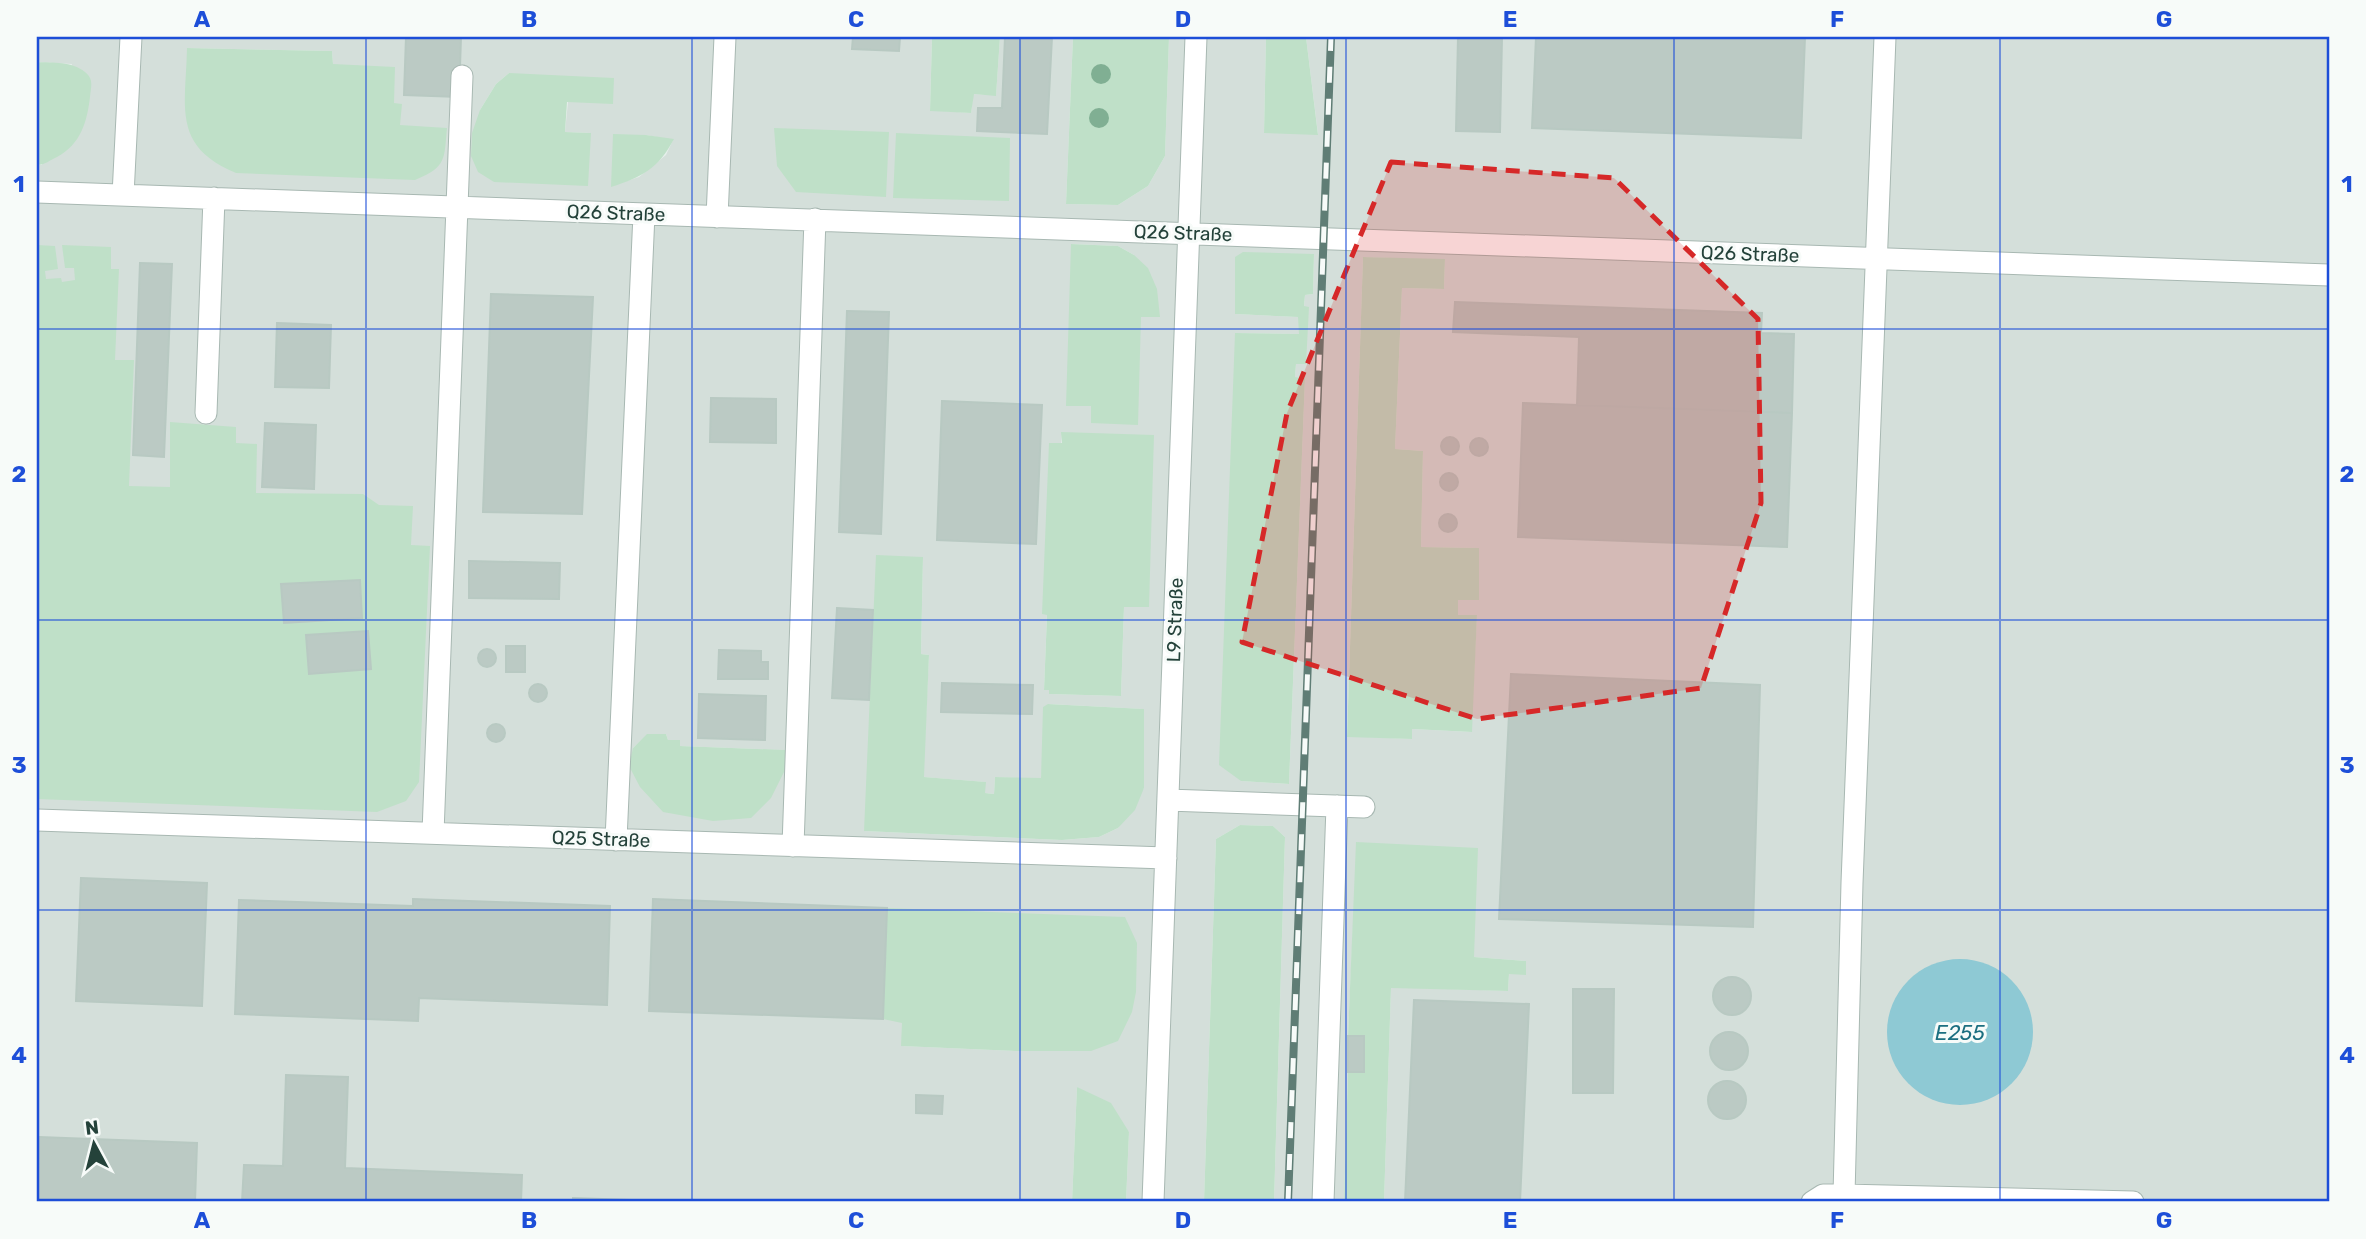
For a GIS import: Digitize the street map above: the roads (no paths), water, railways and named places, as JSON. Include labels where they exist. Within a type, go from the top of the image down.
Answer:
[{"type":"lane","points":[[123,195],[131,37]]},
{"type":"lane","points":[[717,217],[725,37]]},
{"type":"lane","name":"L9 Straße","points":[[1153,1202],[1196,37]]},
{"type":"lane","points":[[1844,1195],[1852,883],[1885,37]]},
{"type":"lane","points":[[433,834],[437,671],[462,76]]},
{"type":"lane","name":"Q26 Straße","points":[[37,192],[2329,275]]},
{"type":"lane","points":[[206,413],[214,198]]},
{"type":"lane","points":[[616,840],[644,214]]},
{"type":"lane","points":[[793,846],[815,219]]},
{"type":"lane","points":[[1168,800],[1364,807]]},
{"type":"lane","points":[[1323,1202],[1337,806]]},
{"type":"lane","name":"Q25 Straße","points":[[37,820],[1166,858]]},
{"type":"lane","points":[[1812,1202],[1823,1195],[2133,1202]]},
{"type":"water","name":"E255","points":[[1960,959],[1988,964],[2012,980],[2028,1004],[2033,1032],[2028,1060],[2012,1084],[1988,1100],[1960,1105],[1932,1100],[1908,1084],[1892,1060],[1887,1032],[1892,1004],[1908,980],[1932,964]]},
{"type":"railway","points":[[1288,1202],[1331,37]]}]
